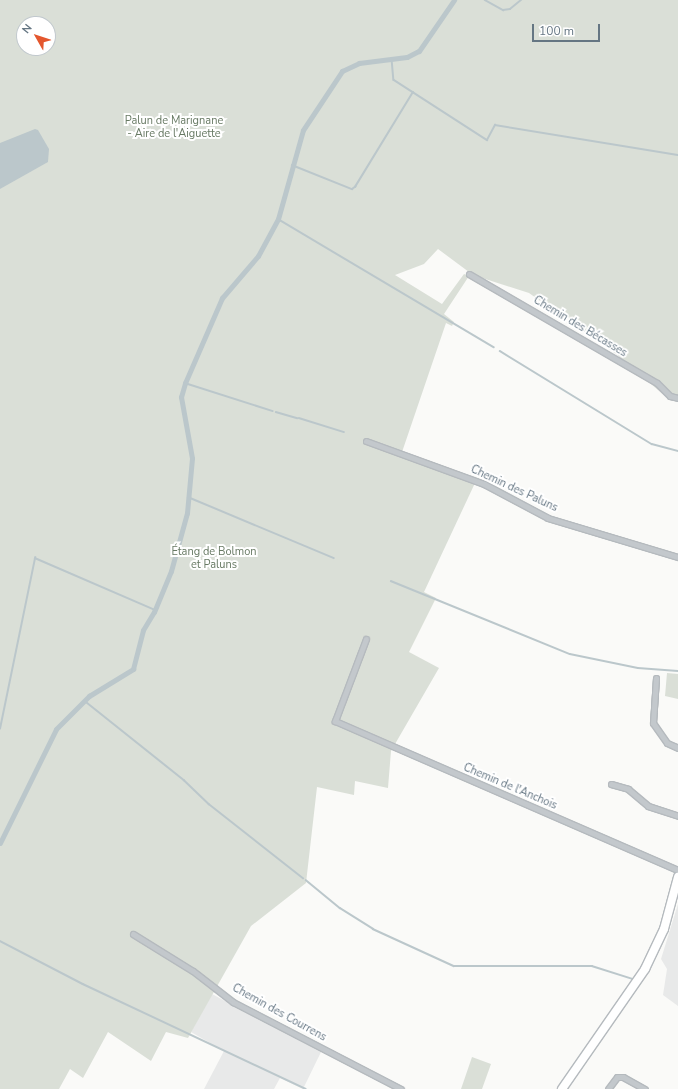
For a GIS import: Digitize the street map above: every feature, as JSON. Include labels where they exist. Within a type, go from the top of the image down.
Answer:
[{"type":"main road","points":[[562,1089],[643,973],[664,929],[678,877]]},
{"type":"street","name":"Chemin des Bécasses","points":[[469,274],[657,383],[670,396],[678,398]]},
{"type":"street","name":"Chemin des Paluns","points":[[366,441],[484,484],[548,518],[678,558]]},
{"type":"street","name":"Chemin de l'Anchois","points":[[366,639],[335,720],[678,870]]},
{"type":"street","points":[[656,678],[652,723],[666,742],[678,748]]},
{"type":"street","points":[[612,784],[628,789],[648,806],[678,816]]},
{"type":"street","name":"Chemin des Courrens","points":[[133,934],[192,971],[233,1002],[401,1089]]},
{"type":"street","points":[[608,1089],[617,1077],[624,1077],[645,1089]]},
{"type":"shaded area","points":[[35,129],[38,130],[49,149],[48,162],[0,189],[0,143]]},
{"type":"shaded area","points":[[678,904],[678,1006],[663,995],[667,969],[661,959]]},
{"type":"shaded area","points":[[212,994],[321,1052],[303,1089],[280,1078],[274,1089],[204,1089],[224,1051],[191,1032]]},
{"type":"green space","name":"Étang de Bolmon et Paluns","points":[[0,0],[678,0],[678,396],[665,396],[616,354],[529,293],[473,275],[438,249],[424,264],[395,275],[442,304],[464,274],[469,276],[444,314],[454,322],[452,326],[446,323],[401,455],[475,483],[424,592],[436,598],[409,652],[439,668],[391,751],[388,788],[355,781],[354,795],[317,787],[306,883],[251,926],[188,1038],[166,1032],[151,1061],[108,1032],[83,1078],[70,1069],[59,1089],[0,1089]]},
{"type":"green space","points":[[667,673],[678,674],[678,699],[665,696]]},
{"type":"green space","points":[[472,1057],[491,1064],[482,1089],[461,1089]]},
{"type":"waterway","points":[[0,843],[56,729],[89,696],[133,669],[143,630],[154,612],[171,571],[187,513],[192,458],[181,397],[185,383],[222,298],[258,256],[278,219],[303,130],[342,71],[359,63],[407,57],[419,51],[454,0]]},
{"type":"waterway","points":[[485,0],[503,10],[510,9],[521,0]]},
{"type":"waterway","points":[[392,59],[394,80],[487,140],[495,125],[678,155]]},
{"type":"waterway","points":[[292,165],[352,189],[355,187],[413,92]]},
{"type":"waterway","points":[[278,219],[494,347]]},
{"type":"waterway","points":[[500,351],[652,444],[678,451]]},
{"type":"waterway","points":[[185,383],[273,411]]},
{"type":"waterway","points":[[276,412],[297,418]]},
{"type":"waterway","points":[[299,418],[344,432]]},
{"type":"waterway","points":[[188,497],[334,558]]},
{"type":"waterway","points":[[0,729],[35,558],[155,610]]},
{"type":"waterway","points":[[391,581],[570,654],[638,668],[678,671]]},
{"type":"waterway","points":[[85,701],[184,780],[209,804],[303,878]]},
{"type":"waterway","points":[[306,880],[340,908],[373,929],[454,966],[592,966],[633,979]]},
{"type":"waterway","points":[[0,941],[83,984],[306,1089]]},
{"type":"park label","name":"Palun de Marignane - Aire de l'Aiguette","points":[[174,128]]}]
